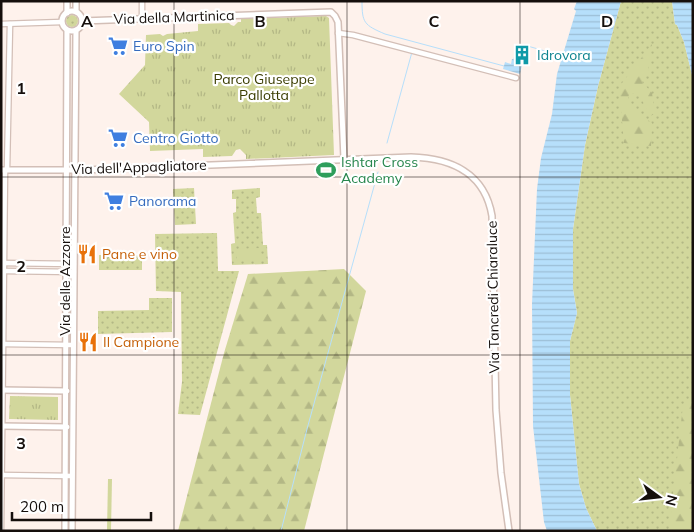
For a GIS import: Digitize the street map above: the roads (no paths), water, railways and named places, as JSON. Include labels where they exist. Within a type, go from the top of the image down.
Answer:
[{"type":"street","points":[[67,1],[67,12],[62,22],[67,30],[76,30],[80,27],[81,16],[76,12],[67,12]]},
{"type":"street","points":[[76,1],[76,12]]},
{"type":"street","points":[[142,1],[142,18]]},
{"type":"street","name":"Via della Martinica","points":[[82,21],[328,11],[334,14],[337,19],[338,33],[344,159]]},
{"type":"street","points":[[1,24],[62,22]]},
{"type":"street","points":[[1,531],[3,263],[10,24]]},
{"type":"street","name":"Via delle Azzorre","points":[[65,531],[67,30]]},
{"type":"street","name":"Via delle Azzorre","points":[[72,531],[76,30]]},
{"type":"street","points":[[338,33],[350,34],[412,52],[516,78]]},
{"type":"street","points":[[67,71],[75,70]]},
{"type":"street","points":[[66,116],[75,116]]},
{"type":"street","name":"Via Tancredi Chiaraluce","points":[[278,162],[411,157],[439,160],[454,165],[466,172],[478,183],[485,194],[491,211],[496,415],[509,531]]},
{"type":"street","name":"Via dell'Appagliatore","points":[[5,170],[74,170],[278,162]]},
{"type":"street","points":[[3,263],[74,264]]},
{"type":"street","points":[[3,271],[74,272]]},
{"type":"street","points":[[2,344],[73,345]]},
{"type":"street","points":[[2,390],[73,390]]},
{"type":"street","points":[[2,426],[73,427]]},
{"type":"street","points":[[2,475],[72,476]]},
{"type":"water","points":[[577,1],[621,1],[598,86],[585,145],[573,229],[573,289],[577,313],[570,341],[570,395],[579,484],[586,508],[597,531],[547,531],[544,522],[533,426],[532,304],[537,189],[541,158],[552,114],[557,74],[576,11],[574,9]]},
{"type":"water","points":[[672,1],[693,1],[693,79],[684,42],[675,24]]},
{"type":"water","points":[[512,59],[518,60],[517,64],[522,65],[520,74],[503,69],[505,62],[511,64]]},
{"type":"waterway","points":[[362,1],[364,19],[368,25],[378,31],[504,66]]},
{"type":"waterway","points":[[524,45],[545,51]]},
{"type":"waterway","points":[[514,59],[516,51]]},
{"type":"waterway","points":[[547,51],[563,56]]},
{"type":"waterway","points":[[387,143],[412,52]]},
{"type":"waterway","points":[[281,531],[307,429],[378,172]]},
{"type":"place","name":"Euro Spin","points":[[118,46]]},
{"type":"place","name":"Idrovora","points":[[522,55]]},
{"type":"place","name":"Centro Giotto","points":[[118,138]]},
{"type":"place","name":"Ishtar Cross Academy","points":[[326,170]]},
{"type":"place","name":"Panorama","points":[[114,201]]},
{"type":"place","name":"Pane e vino","points":[[87,254]]},
{"type":"place","name":"Il Campione","points":[[88,342]]},
{"type":"park label","name":"Parco Giuseppe Pallotta","points":[[264,88]]}]
